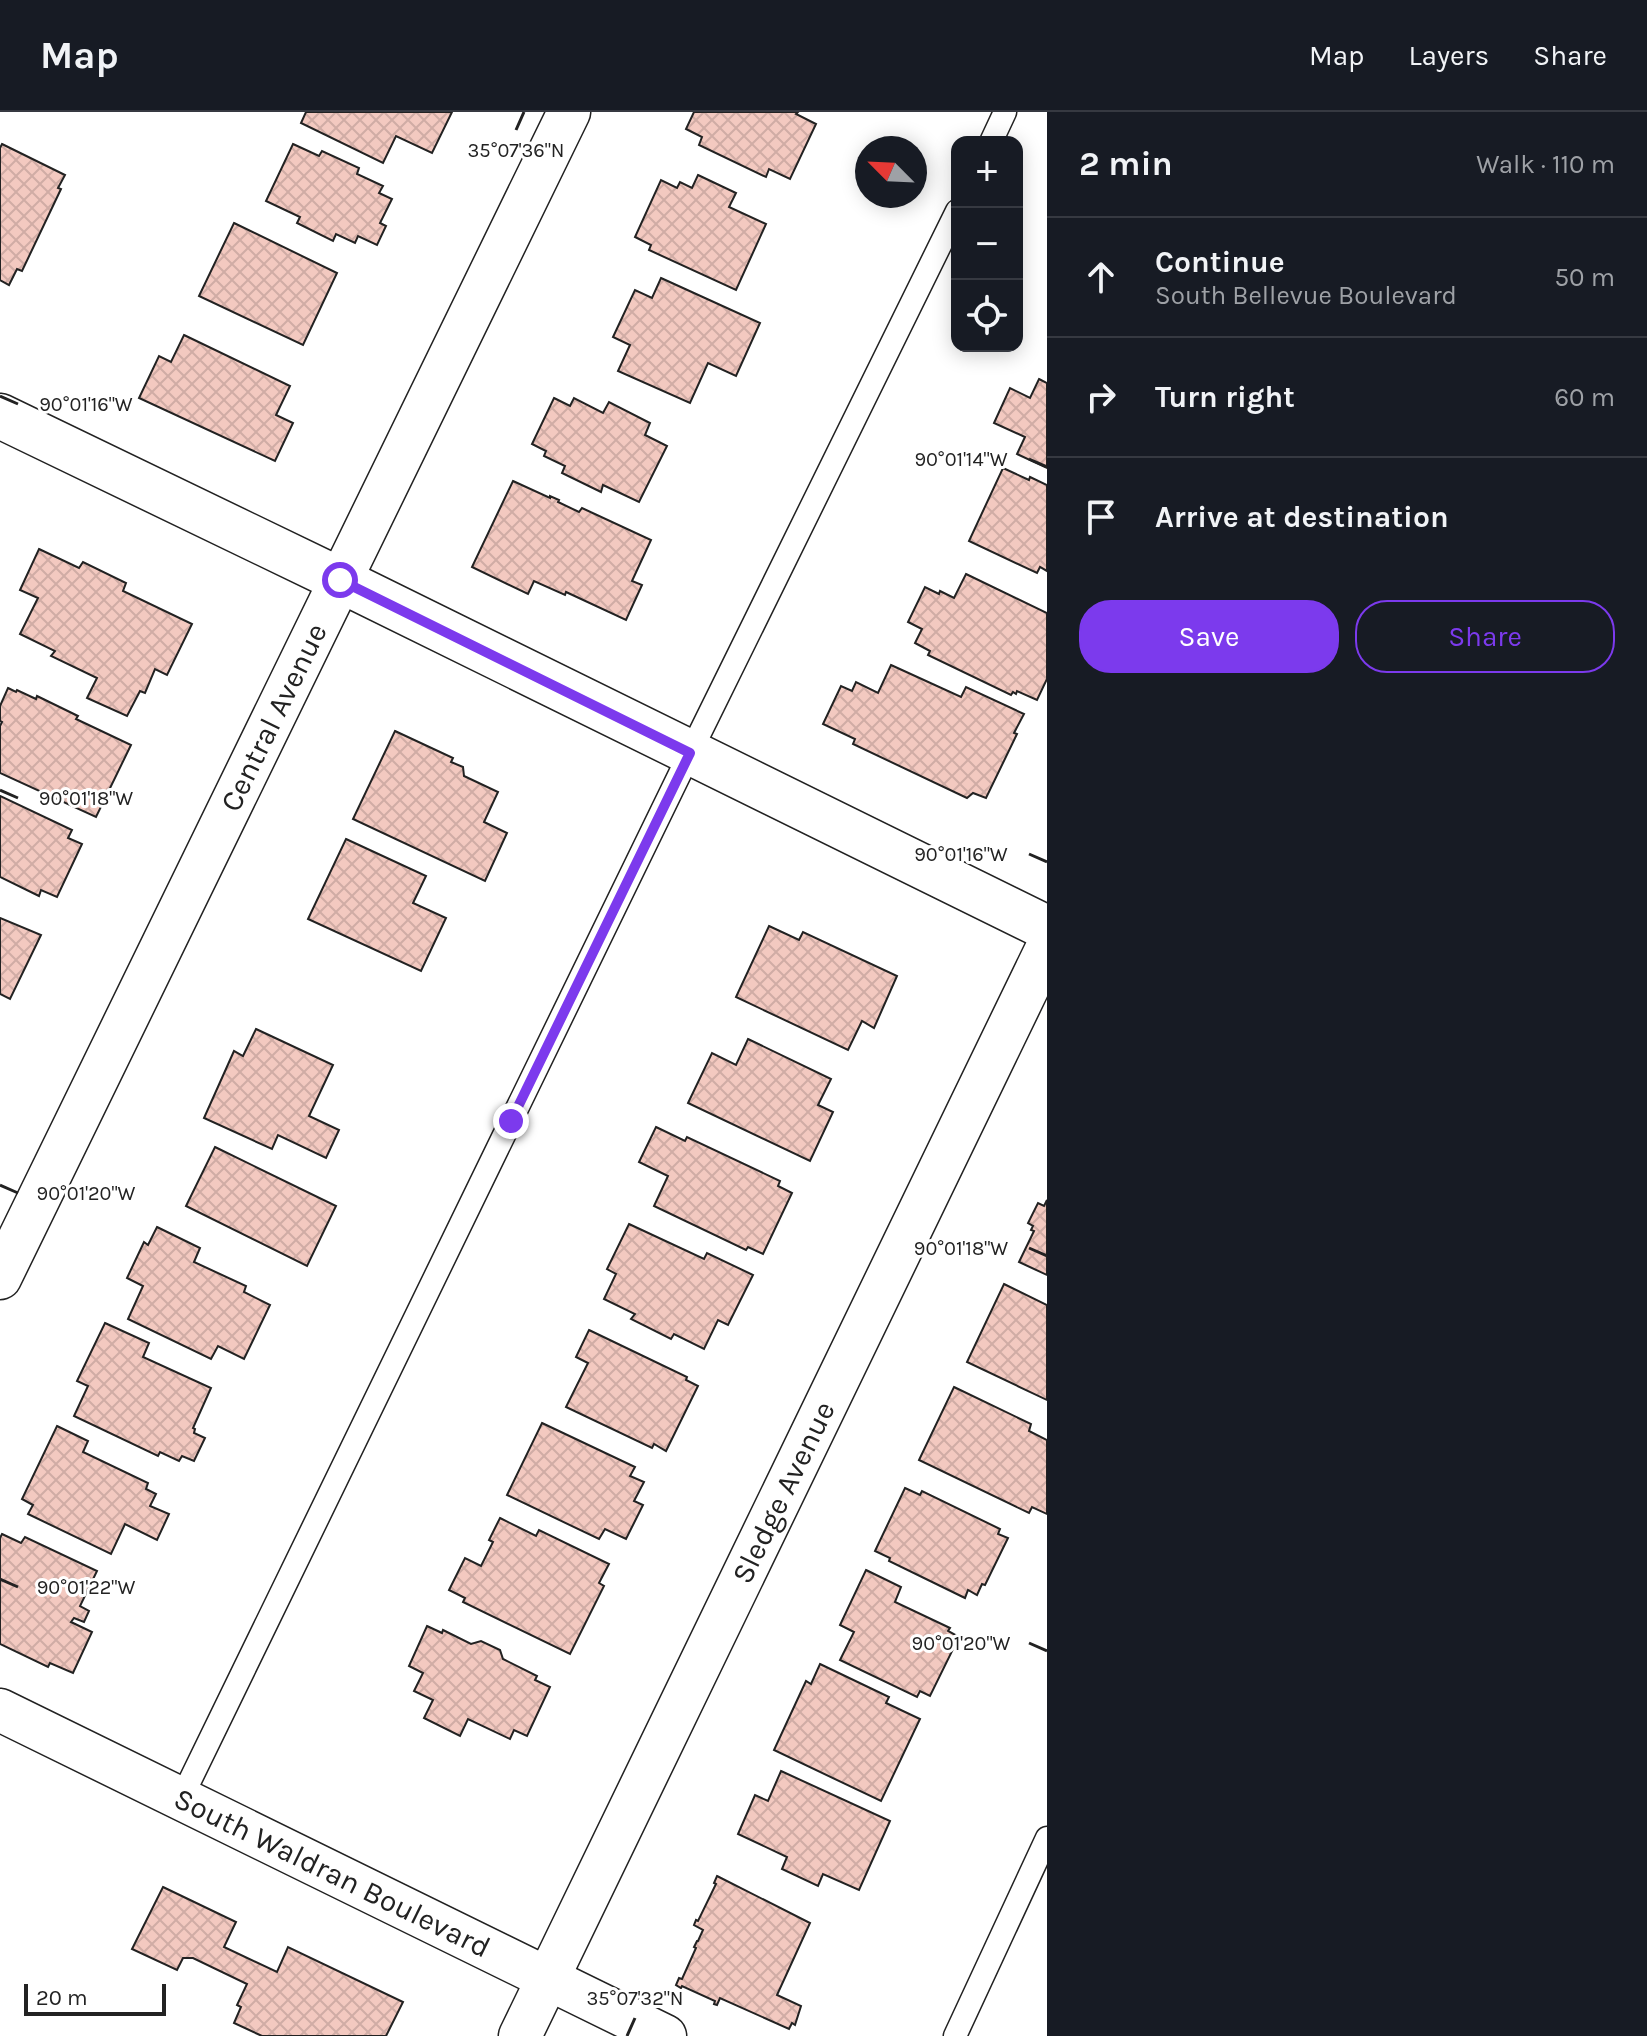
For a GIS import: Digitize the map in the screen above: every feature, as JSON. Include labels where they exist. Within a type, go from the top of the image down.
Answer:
[{"type":"main road","points":[[0,416],[1047,928]]},
{"type":"street","name":"Central Avenue","points":[[0,1278],[569,112]]},
{"type":"street","name":"Sledge Avenue","points":[[520,2036],[1047,948]]},
{"type":"street","name":"South Waldran Boulevard","points":[[0,1710],[665,2036]]},
{"type":"lane","points":[[994,136],[1005,112]]},
{"type":"lane","points":[[181,1799],[951,223]]},
{"type":"lane","points":[[955,2036],[1047,1838]]},
{"type":"building","points":[[306,112],[452,112],[432,153],[396,136],[383,163],[301,123]]},
{"type":"building","points":[[694,112],[798,112],[796,114],[816,124],[790,179],[769,169],[766,177],[699,145],[702,137],[686,129]]},
{"type":"building","points":[[2,144],[65,175],[22,271],[17,269],[9,285],[0,280]]},
{"type":"building","points":[[293,144],[319,156],[322,151],[359,168],[357,174],[383,186],[379,193],[392,199],[380,223],[386,226],[377,245],[358,236],[355,243],[336,234],[333,241],[297,223],[300,217],[266,201]]},
{"type":"building","points":[[698,175],[736,193],[729,207],[766,224],[736,290],[649,250],[651,245],[635,237],[661,180],[677,188],[680,182],[692,188]]},
{"type":"building","points":[[234,223],[337,273],[303,345],[199,296]]},
{"type":"building","points":[[661,278],[760,323],[736,376],[708,363],[690,403],[618,371],[630,345],[613,337],[635,290],[652,298]]},
{"type":"building","points":[[184,335],[290,386],[276,415],[293,423],[275,461],[139,398],[159,356],[171,362]]},
{"type":"building","points":[[1039,379],[1047,383],[1047,468],[1017,454],[1025,437],[994,423],[1010,388],[1030,398]]},
{"type":"building","points":[[554,398],[570,406],[574,398],[603,413],[609,402],[650,423],[645,435],[667,446],[639,502],[603,485],[601,492],[562,473],[565,466],[544,456],[546,451],[532,444]]},
{"type":"building","points":[[1003,468],[1047,485],[1047,571],[1040,567],[1037,573],[969,541]]},
{"type":"building","points":[[513,481],[579,512],[582,508],[651,540],[632,581],[642,585],[626,620],[534,581],[528,594],[472,567]]},
{"type":"building","points":[[39,549],[79,568],[83,562],[126,583],[123,591],[192,624],[167,675],[155,669],[145,693],[140,691],[127,716],[87,698],[97,678],[51,656],[55,651],[20,634],[38,598],[20,590]]},
{"type":"building","points":[[966,574],[1047,613],[1047,679],[1037,700],[1017,691],[1011,695],[928,655],[930,651],[915,643],[922,629],[908,622],[925,587],[954,598]]},
{"type":"building","points":[[891,665],[961,697],[966,687],[1024,714],[986,798],[973,793],[967,798],[853,744],[855,739],[823,724],[841,686],[852,691],[856,682],[878,693]]},
{"type":"building","points":[[8,688],[36,699],[37,696],[131,745],[96,817],[0,773],[0,706]]},
{"type":"building","points":[[395,731],[453,758],[451,762],[463,767],[464,776],[498,792],[484,822],[507,833],[485,881],[353,819]]},
{"type":"building","points":[[0,796],[72,830],[68,838],[82,844],[57,897],[41,890],[39,896],[0,877]]},
{"type":"building","points":[[346,839],[426,876],[413,903],[446,918],[421,971],[308,919]]},
{"type":"building","points":[[0,918],[41,935],[10,999],[0,994]]},
{"type":"building","points":[[769,926],[799,940],[803,932],[897,976],[874,1028],[862,1021],[848,1050],[736,997]]},
{"type":"building","points":[[256,1029],[333,1065],[309,1116],[339,1130],[326,1158],[278,1135],[272,1149],[204,1118],[234,1051],[243,1056]]},
{"type":"building","points":[[748,1039],[831,1079],[818,1105],[833,1112],[810,1161],[688,1103],[712,1053],[736,1065]]},
{"type":"building","points":[[656,1127],[685,1141],[687,1137],[780,1181],[778,1186],[792,1193],[763,1254],[748,1247],[746,1250],[654,1206],[668,1176],[639,1162]]},
{"type":"building","points":[[215,1147],[336,1206],[307,1266],[186,1206]]},
{"type":"building","points":[[1047,1200],[1047,1275],[1019,1262],[1034,1231],[1028,1223],[1038,1203],[1044,1206]]},
{"type":"building","points":[[629,1224],[704,1259],[707,1253],[753,1275],[728,1325],[718,1320],[704,1349],[674,1334],[671,1339],[631,1319],[635,1314],[604,1299],[616,1274],[607,1269]]},
{"type":"building","points":[[157,1227],[200,1248],[194,1262],[246,1286],[244,1292],[270,1305],[244,1359],[218,1346],[211,1359],[128,1319],[143,1286],[127,1278],[144,1242],[148,1245]]},
{"type":"building","points":[[1004,1284],[1047,1305],[1047,1400],[967,1362]]},
{"type":"building","points":[[105,1323],[149,1343],[143,1357],[211,1388],[193,1428],[194,1433],[205,1438],[194,1461],[182,1456],[179,1461],[160,1452],[158,1456],[74,1416],[88,1386],[77,1381]]},
{"type":"building","points":[[589,1330],[687,1377],[686,1380],[698,1386],[666,1451],[654,1444],[652,1448],[566,1407],[588,1363],[576,1357]]},
{"type":"building","points":[[954,1387],[1031,1424],[1029,1431],[1047,1440],[1047,1514],[1032,1507],[1029,1513],[919,1460]]},
{"type":"building","points":[[542,1423],[635,1467],[630,1476],[644,1482],[634,1501],[643,1505],[626,1539],[605,1529],[599,1539],[507,1495]]},
{"type":"building","points":[[57,1426],[88,1441],[83,1452],[148,1483],[146,1489],[156,1494],[150,1506],[169,1514],[157,1540],[125,1524],[111,1554],[28,1514],[33,1505],[22,1499]]},
{"type":"building","points":[[905,1488],[920,1495],[922,1491],[1000,1529],[998,1534],[1008,1538],[977,1595],[968,1590],[965,1598],[875,1551]]},
{"type":"building","points":[[500,1518],[536,1536],[539,1530],[609,1564],[599,1583],[604,1586],[570,1654],[463,1602],[465,1598],[449,1590],[465,1558],[481,1566]]},
{"type":"building","points":[[2,1534],[21,1543],[25,1537],[97,1571],[80,1606],[89,1611],[84,1622],[74,1618],[71,1622],[92,1632],[73,1673],[50,1663],[48,1667],[0,1644]]},
{"type":"building","points":[[866,1570],[901,1587],[895,1602],[950,1628],[948,1631],[959,1637],[930,1696],[920,1691],[917,1697],[840,1660],[854,1632],[840,1625]]},
{"type":"building","points":[[427,1626],[471,1644],[481,1641],[500,1650],[503,1659],[537,1676],[535,1680],[550,1687],[527,1736],[514,1730],[510,1739],[468,1719],[460,1736],[424,1718],[433,1700],[414,1691],[423,1673],[409,1666]]},
{"type":"building","points":[[820,1664],[889,1697],[886,1703],[920,1719],[881,1801],[774,1750],[806,1681],[811,1684]]},
{"type":"building","points":[[781,1771],[890,1821],[859,1890],[823,1874],[818,1886],[782,1869],[787,1857],[738,1834],[755,1795],[768,1801]]},
{"type":"building","points":[[717,1876],[810,1923],[777,1995],[801,2006],[795,2025],[792,2023],[789,2029],[720,1998],[717,2005],[714,2004],[715,2001],[676,1985],[679,1978],[682,1979],[703,1930],[694,1925],[716,1884]]},
{"type":"building","points":[[163,1887],[236,1922],[224,1947],[277,1972],[288,1947],[403,2002],[386,2036],[262,2036],[234,2023],[241,2007],[237,2005],[247,1984],[193,1958],[183,1958],[177,1970],[132,1949]]},
{"type":"route","points":[[340,580],[690,753],[511,1121]]}]
